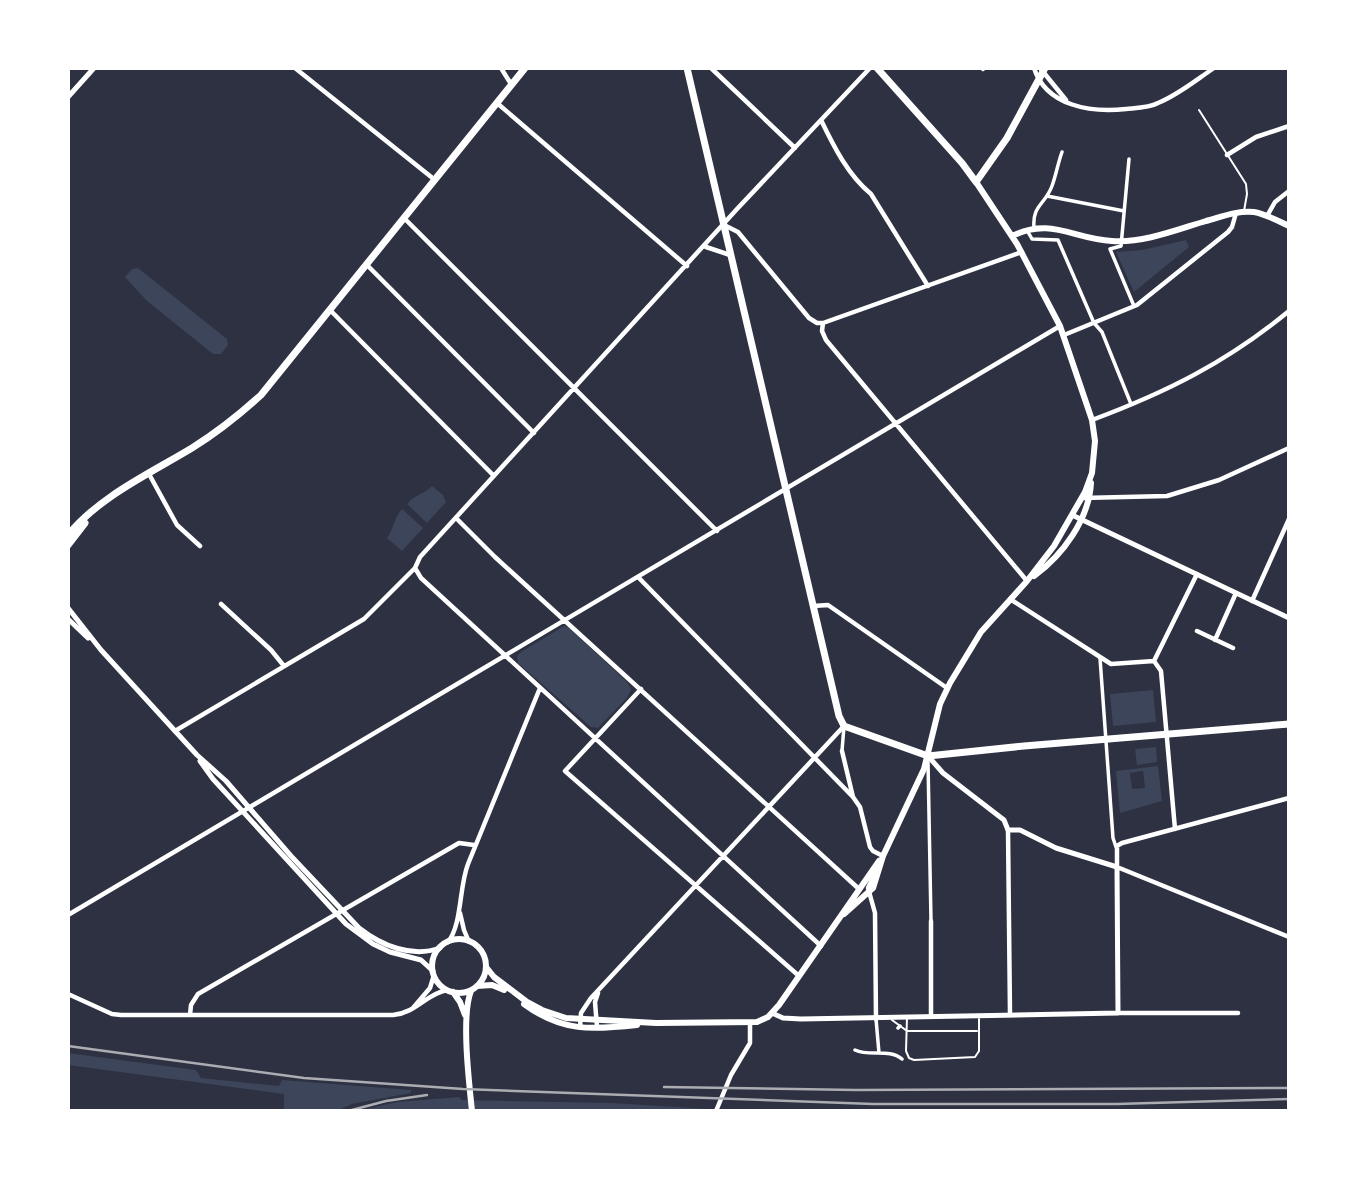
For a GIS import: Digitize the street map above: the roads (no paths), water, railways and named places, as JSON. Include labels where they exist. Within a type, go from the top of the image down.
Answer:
[{"type":"main road","points":[[68,535],[98,506],[208,437],[253,402],[279,376],[525,68]]},
{"type":"main road","points":[[687,68],[785,490],[839,716],[844,726],[928,756],[1289,724]]},
{"type":"main road","points":[[877,68],[962,163],[1012,236],[1064,335],[1092,420],[1095,447],[1092,473],[1080,519],[1056,556],[1027,581]]},
{"type":"main road","points":[[976,182],[1007,138],[1041,72]]},
{"type":"main road","points":[[1012,236],[1030,228],[1045,227],[1102,240],[1121,241],[1150,237],[1240,213],[1267,216],[1289,226]]},
{"type":"main road","points":[[844,914],[873,888],[883,856],[922,775],[940,704],[947,688],[977,637],[1050,552],[1072,515],[1086,498]]},
{"type":"main road","points":[[68,545],[98,506]]},
{"type":"main road","points":[[450,991],[463,993],[474,988],[497,986],[549,1020],[562,1025],[750,1023],[763,1020],[772,1013],[883,856]]},
{"type":"main road","points":[[467,1030],[462,1006],[450,991],[439,984],[434,973],[434,957],[440,948],[448,942],[459,940],[469,942],[482,952],[486,967],[500,983],[536,1007],[580,1023]]},
{"type":"main road","points":[[472,1111],[468,1001],[484,976],[486,967]]},
{"type":"street","points":[[68,98],[94,68]]},
{"type":"street","points":[[295,68],[435,180]]},
{"type":"street","points":[[501,68],[511,84]]},
{"type":"street","points":[[711,68],[795,148]]},
{"type":"street","points":[[175,731],[364,619],[415,568],[417,561],[737,209],[870,68]]},
{"type":"street","points":[[1034,68],[1041,72],[1069,103],[1082,108],[1109,111],[1160,103],[1214,68]]},
{"type":"street","points":[[496,102],[687,266]]},
{"type":"street","points":[[821,120],[845,163],[858,183],[871,194],[928,286]]},
{"type":"street","points":[[1227,155],[1252,139],[1289,126]]},
{"type":"street","points":[[1062,152],[1047,196],[1035,210],[1030,228],[1032,239],[1058,240],[1094,323],[1102,332],[1131,404]]},
{"type":"street","points":[[1129,159],[1121,246],[1110,249],[1134,306]]},
{"type":"street","points":[[1267,216],[1275,202],[1289,191]]},
{"type":"street","points":[[1047,196],[1124,212]]},
{"type":"street","points":[[1064,335],[1134,306],[1228,232],[1240,213]]},
{"type":"street","points":[[404,218],[717,531]]},
{"type":"street","points":[[724,225],[738,232],[809,318],[817,323],[1021,252]]},
{"type":"street","points":[[705,247],[730,255]]},
{"type":"street","points":[[367,265],[534,433]]},
{"type":"street","points":[[331,311],[495,476]]},
{"type":"street","points":[[1092,420],[1186,381],[1289,311]]},
{"type":"street","points":[[823,323],[822,331],[827,340],[1027,581]]},
{"type":"street","points":[[68,915],[1060,326]]},
{"type":"street","points":[[1086,498],[1167,496],[1213,483],[1289,448]]},
{"type":"street","points":[[149,474],[177,525],[200,546]]},
{"type":"street","points":[[1072,515],[1289,618]]},
{"type":"street","points":[[456,518],[860,890]]},
{"type":"street","points":[[1252,601],[1289,520]]},
{"type":"street","points":[[415,568],[421,578],[821,946]]},
{"type":"street","points":[[1154,662],[1197,574]]},
{"type":"street","points":[[639,578],[853,797],[860,807],[871,849],[883,856]]},
{"type":"street","points":[[1215,640],[1236,593]]},
{"type":"street","points":[[1010,599],[1098,656],[1117,665],[1154,662]]},
{"type":"street","points":[[221,604],[271,650],[284,666]]},
{"type":"street","points":[[813,606],[828,606],[947,688]]},
{"type":"street","points":[[68,608],[100,650]]},
{"type":"street","points":[[68,619],[250,807],[339,912],[366,933],[388,945],[416,952],[440,948]]},
{"type":"street","points":[[1197,631],[1234,648]]},
{"type":"street","points":[[1098,656],[1113,838],[1116,847],[1118,1013]]},
{"type":"street","points":[[1154,662],[1161,671],[1175,829]]},
{"type":"street","points":[[448,942],[456,929],[462,879],[474,845],[540,688]]},
{"type":"street","points":[[641,689],[565,771],[799,976]]},
{"type":"street","points":[[580,1023],[583,1008],[844,726]]},
{"type":"street","points":[[844,726],[842,751],[853,797]]},
{"type":"street","points":[[197,755],[208,774],[366,940],[390,952],[421,960],[434,973],[430,988],[411,1011]]},
{"type":"street","points":[[928,756],[943,773],[1006,822],[1010,1015]]},
{"type":"street","points":[[928,756],[932,1016]]},
{"type":"street","points":[[1116,847],[1122,843],[1289,798]]},
{"type":"street","points":[[1008,830],[1020,830],[1055,848],[1116,867],[1289,937]]},
{"type":"street","points":[[190,1015],[191,1005],[198,994],[458,843],[474,845]]},
{"type":"street","points":[[869,893],[876,915],[876,1019],[880,1053]]},
{"type":"street","points":[[459,905],[469,942]]},
{"type":"street","points":[[597,1023],[596,1002],[600,989]]},
{"type":"street","points":[[68,995],[116,1015],[393,1014],[411,1011],[432,995],[450,991]]},
{"type":"street","points":[[772,1013],[786,1019],[876,1019],[908,1016],[1238,1013]]},
{"type":"street","points":[[716,1111],[731,1075],[750,1043],[750,1023]]},
{"type":"street","points":[[855,1050],[861,1053],[897,1055],[902,1059]]},
{"type":"lane","points":[[1199,110],[1247,188],[1240,213]]},
{"type":"lane","points":[[908,1016],[908,1056],[921,1060],[974,1059],[978,1054],[978,1016]]},
{"type":"lane","points":[[888,1018],[907,1031],[979,1031]]},
{"type":"railway","points":[[68,1046],[304,1078],[463,1089],[873,1104],[1117,1104],[1289,1099]]},
{"type":"railway","points":[[664,1087],[856,1090],[1289,1088]]},
{"type":"railway","points":[[348,1111],[386,1101],[427,1095]]}]
